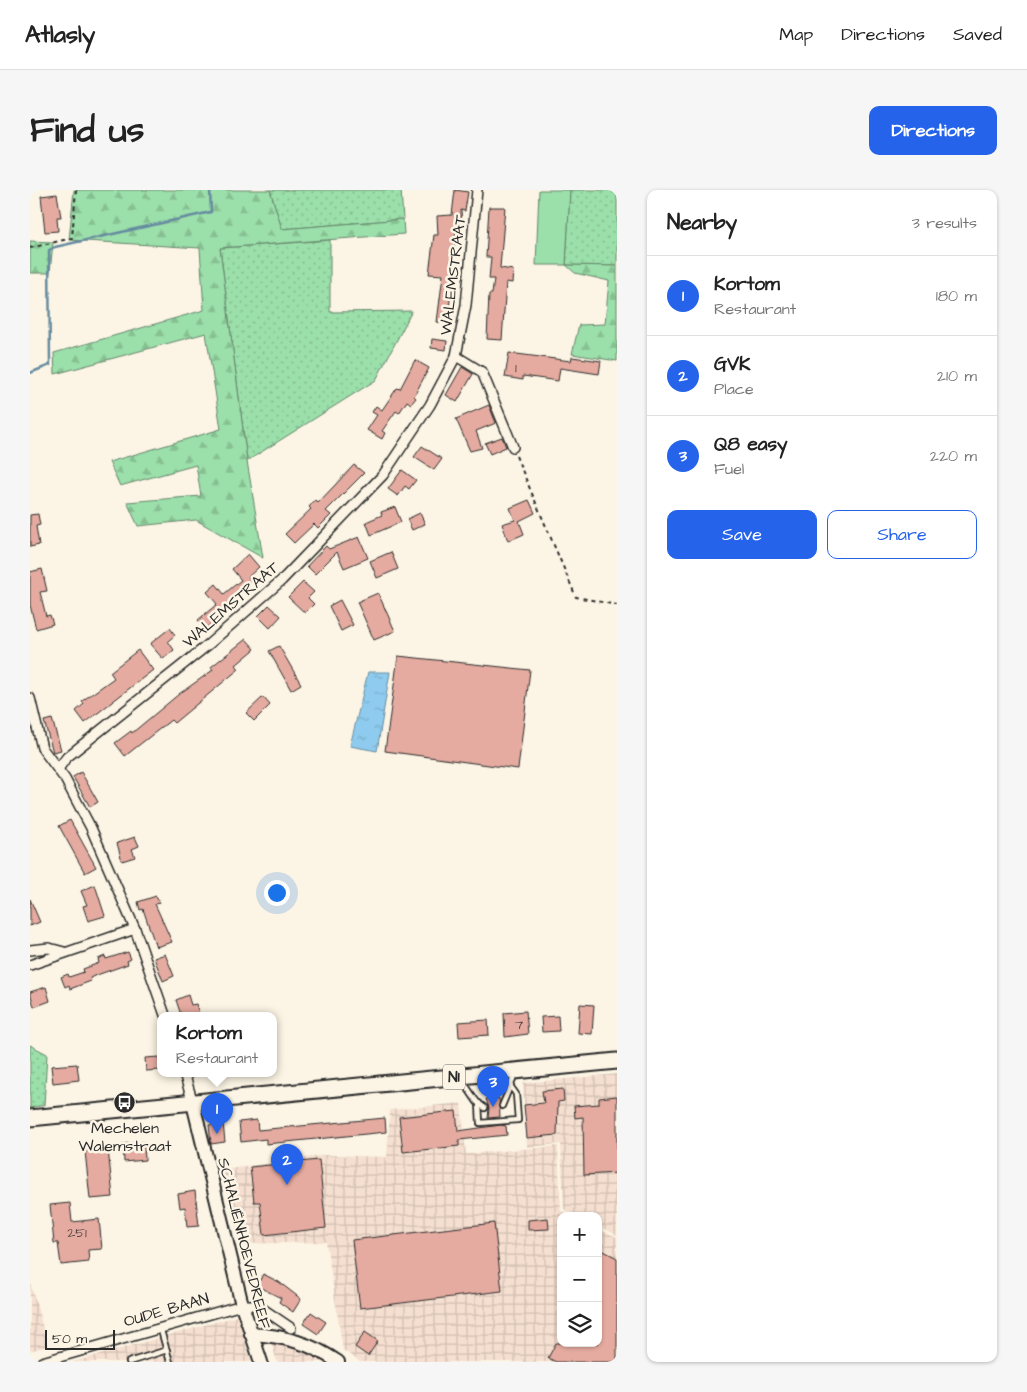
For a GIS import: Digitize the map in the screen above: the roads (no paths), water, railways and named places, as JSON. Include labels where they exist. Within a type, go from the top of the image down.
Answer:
[{"type":"main road","name":"N1","points":[[30,1118],[617,1061]]},
{"type":"street","name":"WALEMSTRAAT","points":[[58,769],[67,757],[209,644],[282,580],[383,475],[430,405],[456,356],[466,305],[477,190]]},
{"type":"street","points":[[456,356],[482,372],[513,448]]},
{"type":"street","points":[[30,698],[42,748],[58,769],[91,828],[135,929],[163,1012]]},
{"type":"street","points":[[30,965],[135,929]]},
{"type":"street","points":[[30,950],[49,948],[65,952]]},
{"type":"street","points":[[185,1077],[193,1103]]},
{"type":"street","name":"SCHALIËNHOEVEDREEF","points":[[193,1103],[242,1305],[261,1362]]},
{"type":"street","points":[[242,1305],[257,1305],[291,1328]]},
{"type":"street","name":"OUDE BAAN","points":[[42,1362],[242,1305]]},
{"type":"street","points":[[251,1334],[281,1336],[320,1350],[338,1362]]},
{"type":"lane","points":[[502,1106],[516,1071]]},
{"type":"lane","points":[[460,1076],[479,1103],[485,1108]]},
{"type":"lane","points":[[479,1103],[480,1123],[518,1120],[516,1094],[511,1087]]},
{"type":"lane","points":[[160,1327],[170,1362]]},
{"type":"lane","points":[[128,1362],[167,1350]]},
{"type":"water","points":[[368,672],[390,672],[377,751],[350,746]]},
{"type":"waterway","points":[[30,373],[50,365],[49,250],[55,247],[211,212],[210,190]]},
{"type":"place","name":"Mechelen Walemstraat","points":[[125,1103]]},
{"type":"place","name":"Q8 easy","points":[[493,1107]]},
{"type":"place","name":"Kortom","points":[[217,1134]]},
{"type":"place","name":"GVK","points":[[287,1185]]}]
